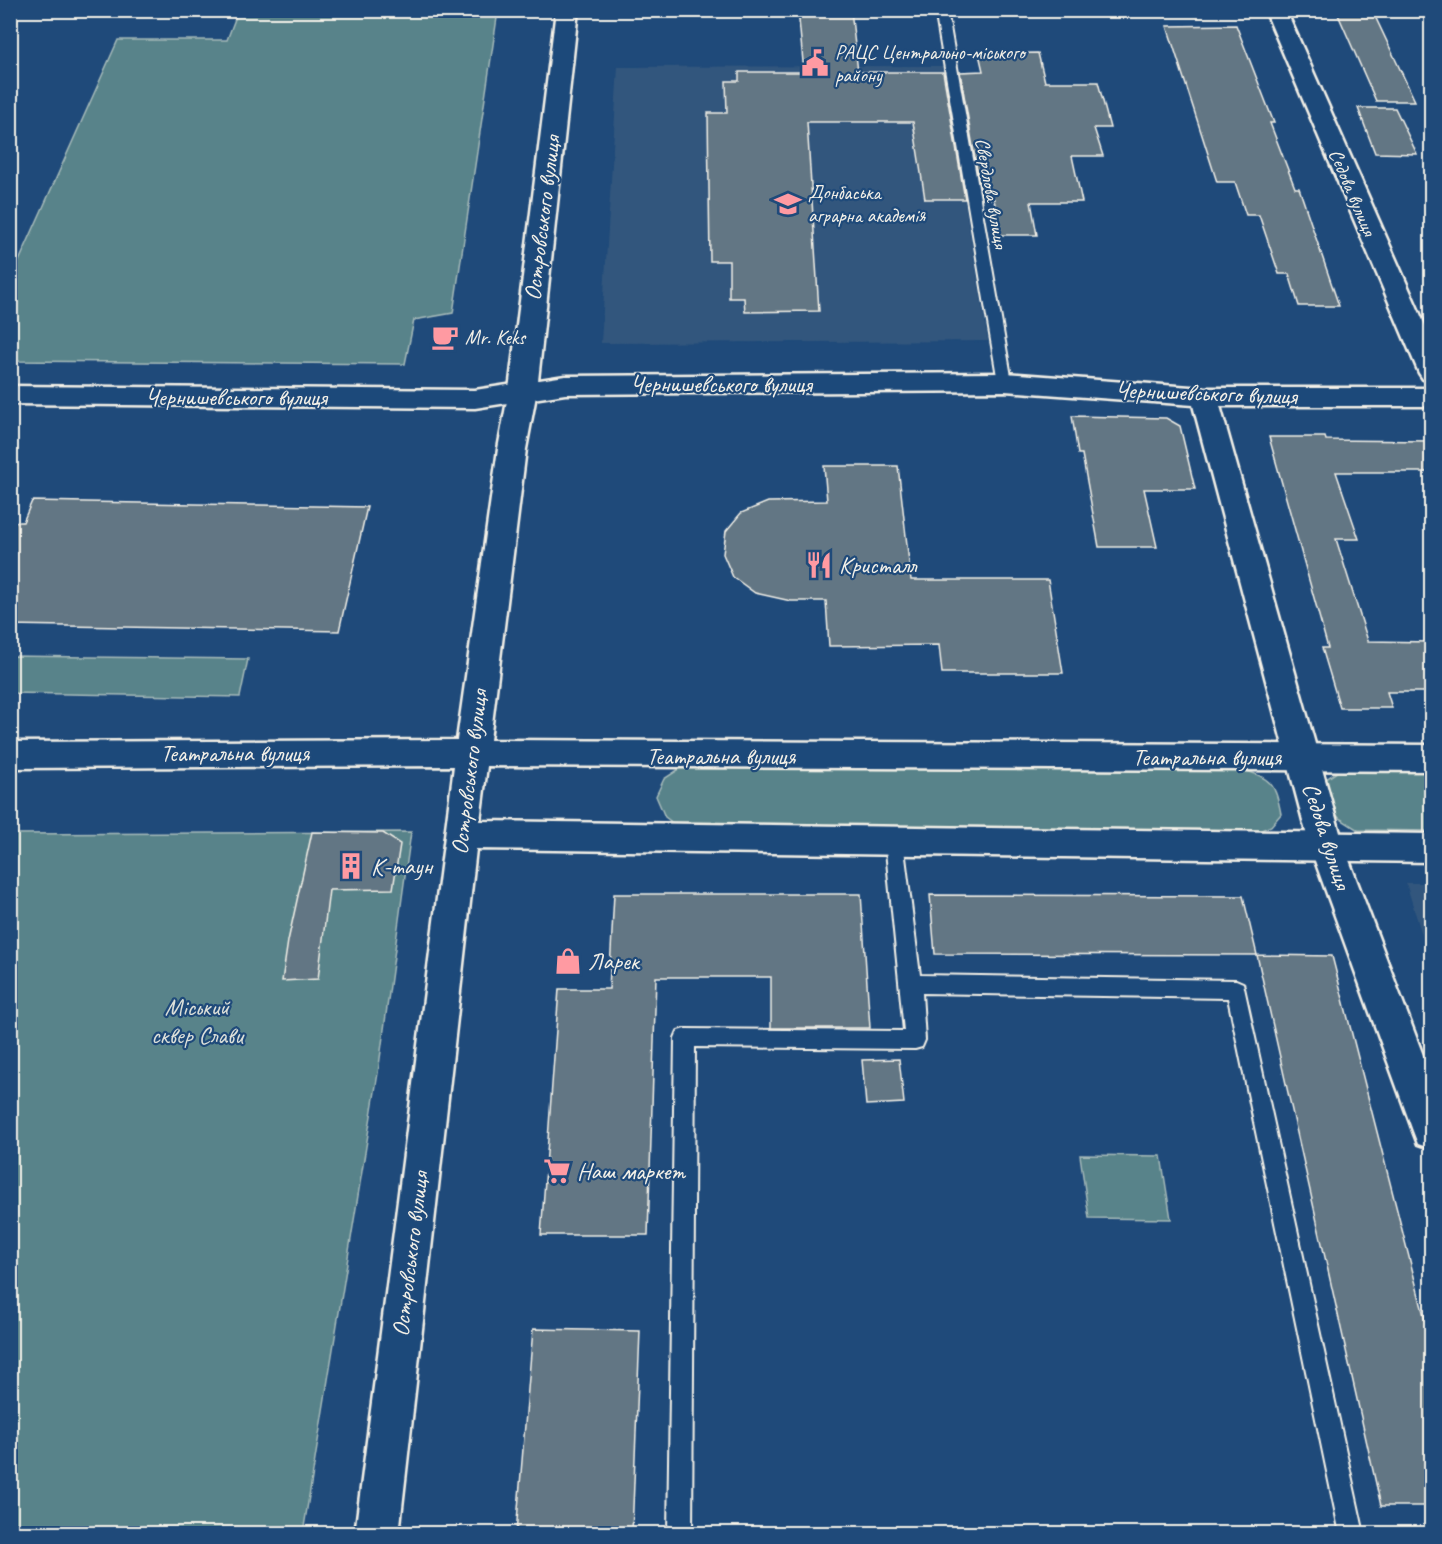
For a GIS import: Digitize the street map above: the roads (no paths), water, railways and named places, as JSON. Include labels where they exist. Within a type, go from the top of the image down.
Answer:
[{"type":"street","name":"Островського вулиця","points":[[377,1533],[471,753],[512,449],[523,390],[567,10]]},
{"type":"street","name":"Седова вулиця","points":[[1275,10],[1431,373]]},
{"type":"street","name":"Чернишевського вулиця","points":[[10,395],[475,399],[565,385],[1005,381],[1204,397],[1431,397]]},
{"type":"street","name":"Седова вулиця","points":[[1204,397],[1327,847],[1431,1131]]},
{"type":"street","name":"Театральна вулиця","points":[[10,755],[471,753],[1431,758]]},
{"type":"street","points":[[461,835],[1431,848]]},
{"type":"lane","name":"Свердлова вулиця","points":[[941,10],[1005,381]]},
{"type":"lane","points":[[680,1533],[686,1038],[915,1040],[911,984],[894,840]]},
{"type":"lane","points":[[911,984],[1236,989],[1352,1533]]},
{"type":"place","name":"РАЦС Центрально-міського району","points":[[815,63]]},
{"type":"place","name":"Донбаська аграрна академія","points":[[788,204]]},
{"type":"place","name":"Mr. Keks","points":[[445,337]]},
{"type":"place","name":"Кристалл","points":[[819,565]]},
{"type":"place","name":"K-таун","points":[[351,866]]},
{"type":"place","name":"Ларек","points":[[568,961]]},
{"type":"place","name":"Наш маркет","points":[[557,1171]]},
{"type":"park label","name":"Міський сквер Слави","points":[[197,1021]]}]
